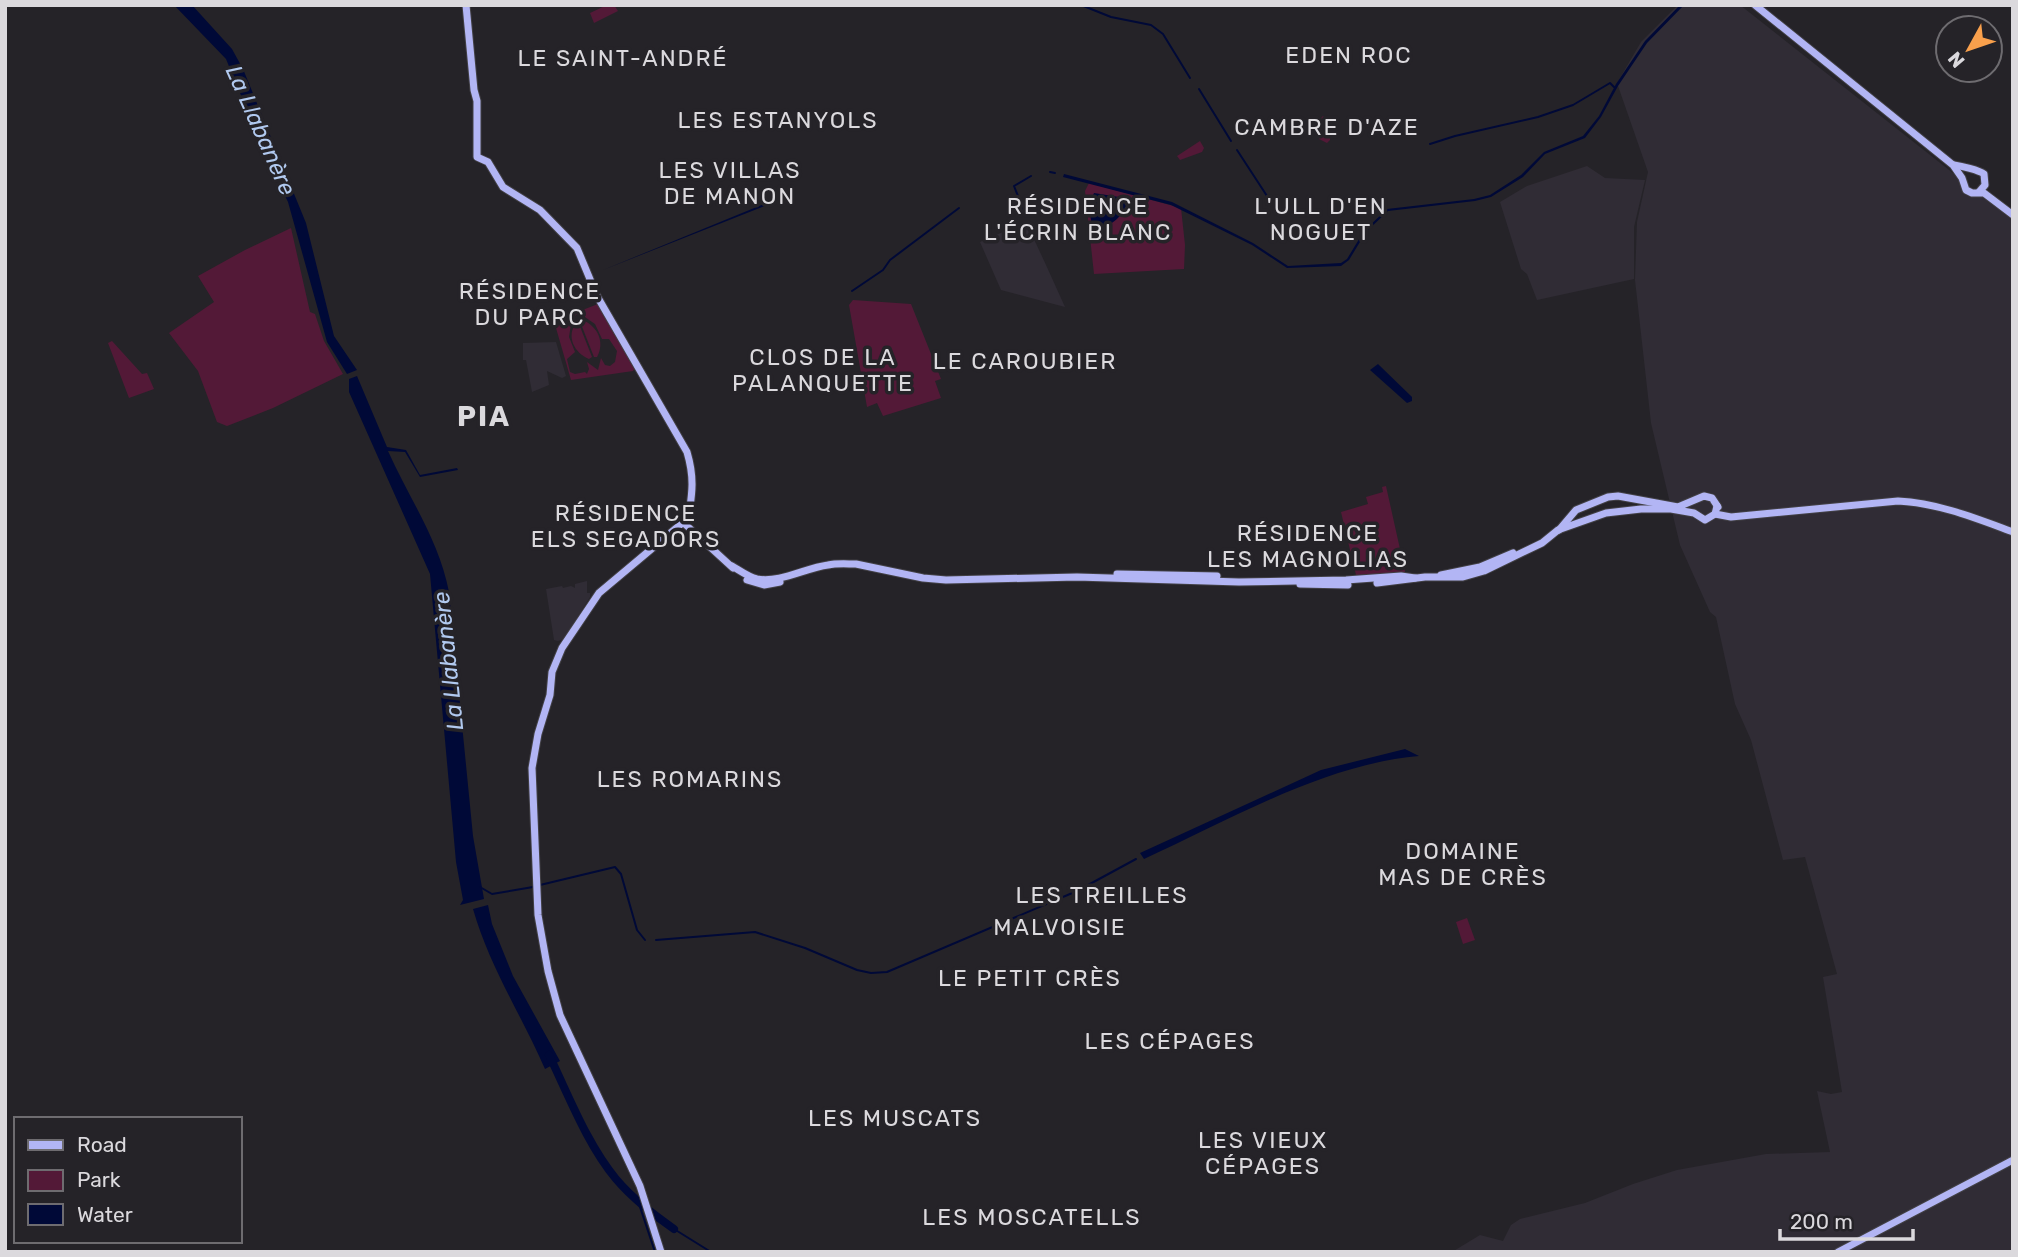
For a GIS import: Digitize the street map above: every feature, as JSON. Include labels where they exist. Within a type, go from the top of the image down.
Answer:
[{"type":"main road","points":[[466,5],[477,101],[477,157],[488,162],[509,192],[540,210],[578,248],[597,296],[687,452],[693,473],[694,488],[684,522],[599,593],[557,656],[532,768],[536,884],[542,943],[560,1015],[640,1186],[661,1252]]},
{"type":"main road","points":[[1755,5],[1953,165],[1966,190],[1991,197],[2013,213]]},
{"type":"main road","points":[[1953,165],[1981,171],[1986,178],[1985,185],[1979,192]]},
{"type":"main road","points":[[1962,178],[1969,170]]},
{"type":"main road","points":[[1985,185],[2013,213]]},
{"type":"main road","points":[[1555,533],[1568,517],[1583,506],[1618,496],[1678,507],[1708,496],[1725,512],[1742,515]]},
{"type":"main road","points":[[684,522],[747,580],[756,584],[769,584],[827,565],[856,564],[935,580],[1077,577],[1239,582],[1401,576],[1463,577],[1484,571],[1524,553],[1555,533],[1587,519],[1606,513],[1642,509],[1694,513],[1705,520],[1715,514],[1742,515],[1909,501],[1943,507],[2013,532]]},
{"type":"main road","points":[[1694,502],[1694,513]]},
{"type":"main road","points":[[1583,506],[1587,519]]},
{"type":"main road","points":[[1715,514],[1717,506]]},
{"type":"main road","points":[[1838,1252],[2013,1160]]},
{"type":"shaded area","points":[[1678,5],[1740,5],[1982,196],[2008,214],[2013,208],[2013,1252],[1452,1252],[1480,1235],[1503,1241],[1511,1225],[1520,1219],[1585,1203],[1677,1170],[1766,1154],[1830,1152],[1817,1091],[1831,1094],[1842,1092],[1823,977],[1837,974],[1805,857],[1783,860],[1751,740],[1735,704],[1716,617],[1710,612],[1680,545],[1651,423],[1635,280],[1637,222],[1648,172],[1617,83],[1641,42]]},
{"type":"shaded area","points":[[1587,166],[1605,178],[1645,180],[1634,227],[1634,279],[1537,300],[1527,274],[1521,269],[1500,202],[1527,186]]},
{"type":"shaded area","points":[[1026,222],[1065,307],[1001,290],[980,242]]},
{"type":"shaded area","points":[[556,342],[566,376],[562,378],[547,371],[549,385],[532,392],[526,360],[523,360],[523,343]]},
{"type":"shaded area","points":[[587,581],[587,593],[590,593],[590,597],[564,639],[554,640],[546,589],[562,586],[575,588],[575,584]]},
{"type":"green space","points":[[607,5],[614,5],[618,11],[594,23],[590,13]]},
{"type":"green space","points":[[1323,116],[1332,119],[1330,140],[1327,143],[1319,139],[1320,119]]},
{"type":"green space","points":[[1200,141],[1204,148],[1202,152],[1180,160],[1177,156]]},
{"type":"green space","points":[[1089,183],[1181,208],[1185,245],[1184,269],[1094,274],[1085,191]]},
{"type":"green space","points":[[291,228],[310,312],[315,314],[324,341],[343,374],[273,408],[227,426],[217,422],[198,371],[169,333],[214,302],[198,276]]},
{"type":"green space","points":[[853,300],[911,304],[941,379],[935,381],[941,398],[883,416],[877,403],[867,407],[849,305]]},
{"type":"green space","points":[[598,304],[635,368],[633,371],[571,380],[554,321]],"holes":[[[579,313],[595,324],[602,339],[609,339],[617,351],[615,362],[610,366],[605,365],[601,358],[598,370],[587,362],[587,374],[570,372],[567,359],[575,352],[569,337],[572,318]]]},
{"type":"green space","points":[[583,320],[593,327],[599,336],[597,357],[594,357],[581,324]]},
{"type":"green space","points":[[576,323],[579,324],[592,357],[589,359],[579,353],[573,344],[572,333]]},
{"type":"green space","points":[[112,341],[142,374],[147,373],[154,389],[129,398],[108,343]]},
{"type":"green space","points":[[1386,486],[1406,576],[1405,573],[1356,575],[1341,512],[1368,504],[1366,497],[1383,492],[1382,487]]},
{"type":"green space","points":[[1467,918],[1475,940],[1463,944],[1456,922]]},
{"type":"water","points":[[174,5],[192,5],[232,49],[243,69],[306,223],[334,336],[357,370],[347,374],[327,342],[288,202],[226,59]]},
{"type":"water","points":[[1680,5],[1684,5],[1647,43],[1585,138],[1545,154],[1523,177],[1491,197],[1388,211],[1366,232],[1349,260],[1341,266],[1287,268],[1252,245],[1171,205],[1063,177],[1064,174],[1172,202],[1253,243],[1288,266],[1341,263],[1347,259],[1364,231],[1387,209],[1490,195],[1521,175],[1544,152],[1583,136],[1599,116],[1616,84],[1645,41]]},
{"type":"water","points":[[1094,193],[1125,198],[1128,203],[1114,221],[1093,229],[1090,206]]},
{"type":"water","points":[[771,201],[772,203],[603,270]]},
{"type":"water","points":[[1378,364],[1412,397],[1412,401],[1407,403],[1370,370]]},
{"type":"water","points":[[357,376],[387,447],[406,450],[420,475],[457,468],[458,470],[420,477],[405,452],[388,451],[431,537],[449,592],[473,836],[484,899],[460,905],[463,900],[456,862],[430,574],[349,392],[349,379]]},
{"type":"water","points":[[1405,749],[1419,756],[1384,761],[1313,782],[1244,811],[1144,859],[1140,853],[1321,770]]},
{"type":"water","points":[[488,905],[492,924],[513,976],[560,1061],[545,1069],[480,931],[473,909]]},
{"type":"waterway","points":[[1081,5],[1111,17],[1151,25],[1163,34],[1190,78]]},
{"type":"waterway","points":[[1430,144],[1538,117],[1573,105],[1610,83],[1614,87]]},
{"type":"waterway","points":[[1199,89],[1231,141]]},
{"type":"waterway","points":[[1237,150],[1267,196]]},
{"type":"waterway","points":[[1050,172],[1055,173]]},
{"type":"waterway","points":[[1023,209],[1014,186],[1031,176]]},
{"type":"waterway","points":[[852,291],[883,270],[890,260],[959,208]]},
{"type":"waterway","points":[[656,940],[755,932],[805,948],[857,970],[887,972],[1077,891],[1136,859]]},
{"type":"waterway","points":[[540,885],[615,867],[621,874],[637,930],[645,940]]},
{"type":"waterway","points":[[480,887],[492,894],[533,887]]},
{"type":"waterway","name":"La Llabanère","points":[[549,1055],[596,1151],[616,1179],[651,1212],[674,1229]]},
{"type":"waterway","points":[[638,1201],[655,1252]]},
{"type":"waterway","name":"La Llabanère","points":[[674,1229],[711,1252]]},
{"type":"district","name":"EDEN ROC","points":[[1349,55]]},
{"type":"district","name":"LE SAINT-ANDRÉ","points":[[623,58]]},
{"type":"district","name":"LES ESTANYOLS","points":[[778,120]]},
{"type":"district","name":"CAMBRE D'AZE","points":[[1327,127]]},
{"type":"district","name":"LES VILLAS DE MANON","points":[[730,183]]},
{"type":"district","name":"RÉSIDENCE L'ÉCRIN BLANC","points":[[1078,219]]},
{"type":"district","name":"L'ULL D'EN NOGUET","points":[[1321,219]]},
{"type":"district","name":"RÉSIDENCE DU PARC","points":[[530,304]]},
{"type":"district","name":"LE CAROUBIER","points":[[1025,361]]},
{"type":"district","name":"CLOS DE LA PALANQUETTE","points":[[823,370]]},
{"type":"district","name":"PIA","points":[[484,416]]},
{"type":"district","name":"RÉSIDENCE ELS SEGADORS","points":[[626,526]]},
{"type":"district","name":"RÉSIDENCE LES MAGNOLIAS","points":[[1308,546]]},
{"type":"district","name":"LES ROMARINS","points":[[690,779]]},
{"type":"district","name":"DOMAINE MAS DE CRÈS","points":[[1463,864]]},
{"type":"district","name":"LES TREILLES","points":[[1102,895]]},
{"type":"district","name":"MALVOISIE","points":[[1060,927]]},
{"type":"district","name":"LE PETIT CRÈS","points":[[1030,978]]},
{"type":"district","name":"LES CÉPAGES","points":[[1170,1041]]},
{"type":"district","name":"LES MUSCATS","points":[[895,1118]]},
{"type":"district","name":"LES VIEUX CÉPAGES","points":[[1263,1153]]},
{"type":"district","name":"LES MOSCATELLS","points":[[1032,1217]]}]
